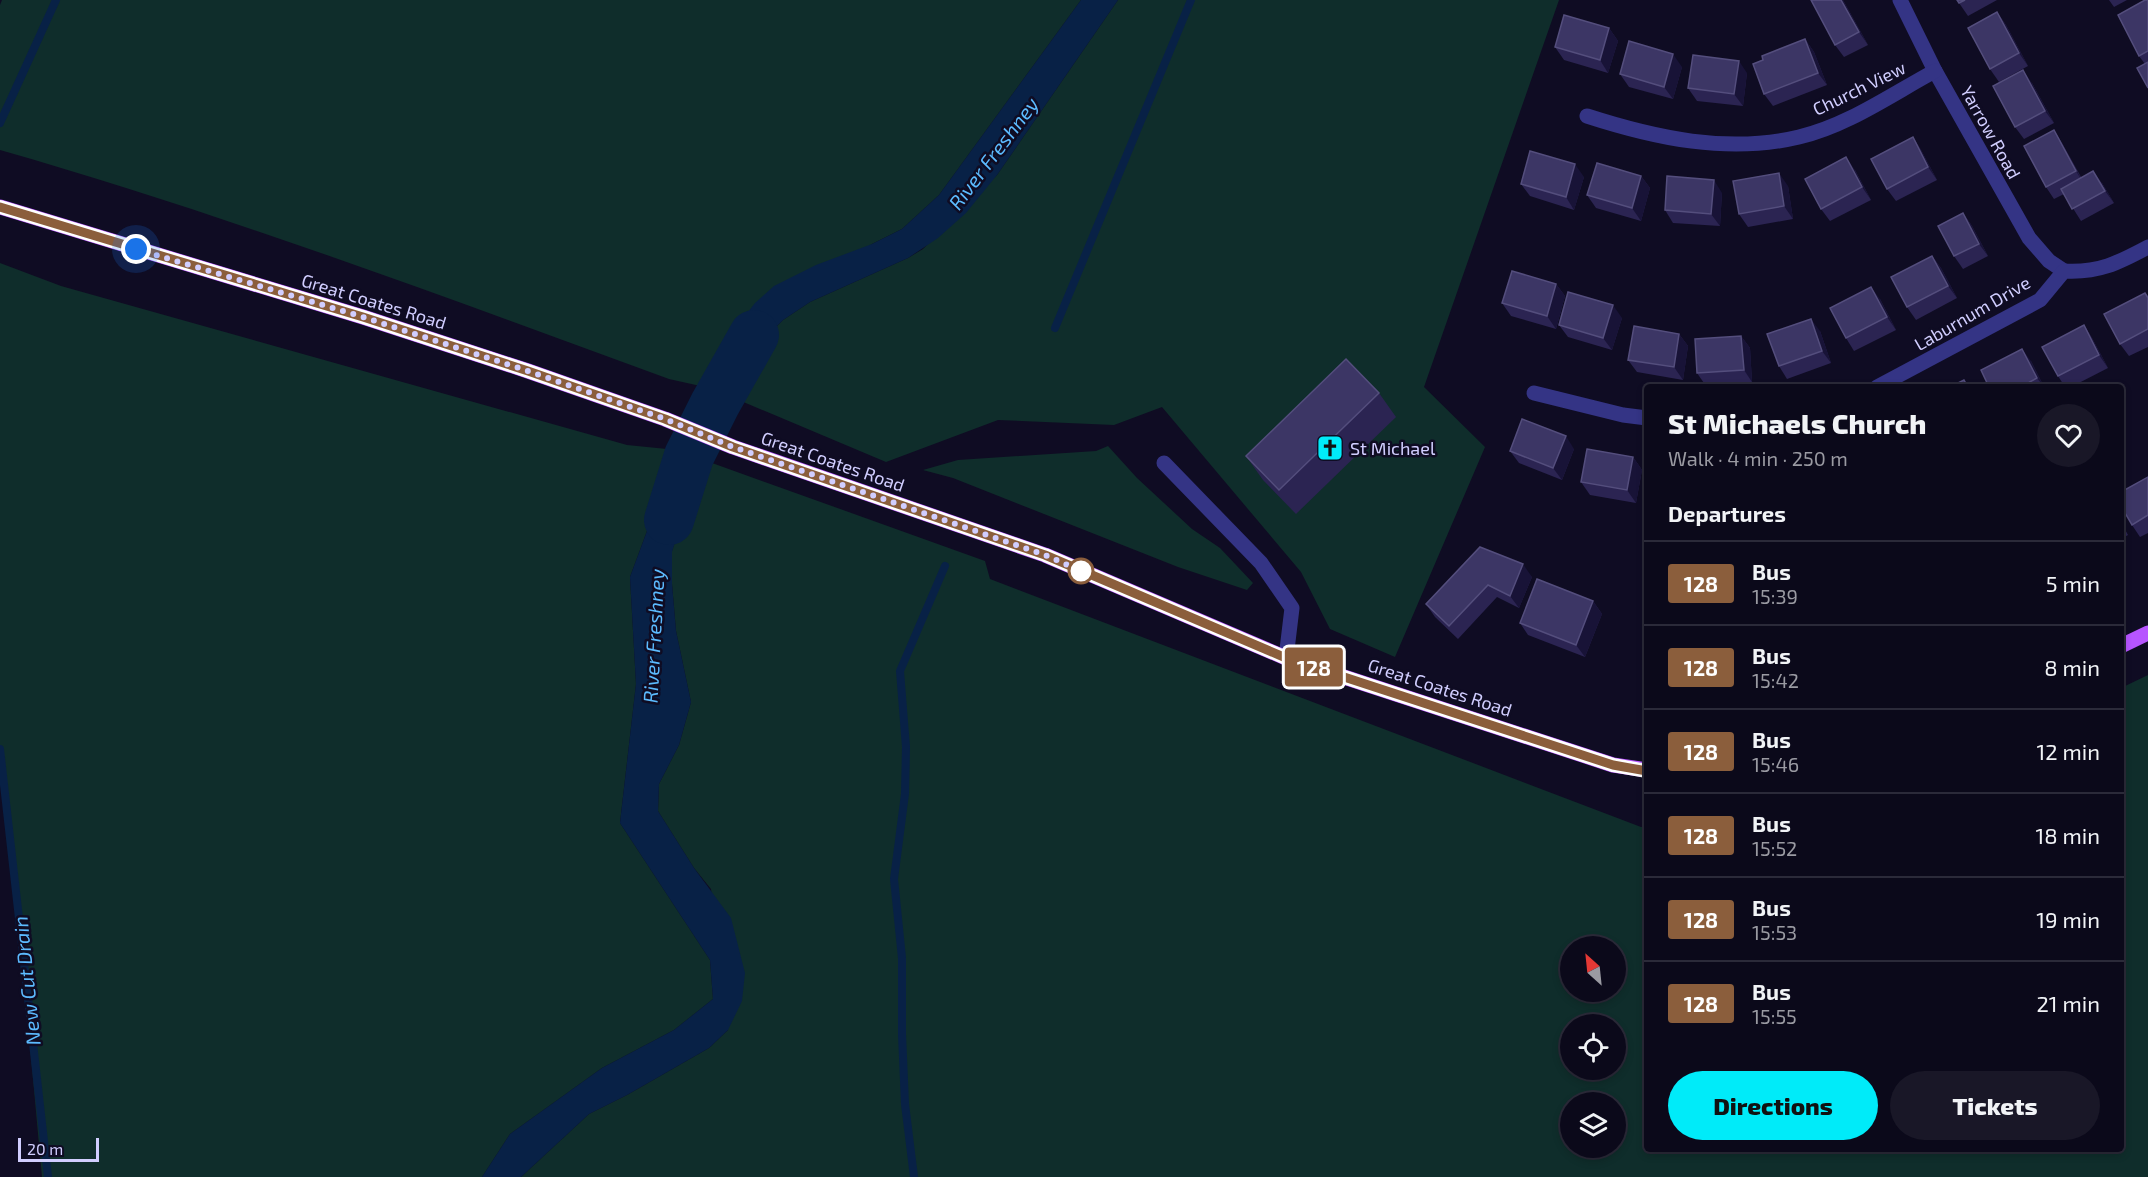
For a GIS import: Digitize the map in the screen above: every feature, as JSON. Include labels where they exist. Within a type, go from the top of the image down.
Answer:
[{"type":"main road","name":"Great Coates Road","points":[[0,207],[363,317],[528,371],[665,419],[733,447],[1045,555],[1286,658],[1613,765],[1644,770]]},
{"type":"main road","points":[[2124,645],[2148,633]]},
{"type":"street","name":"Yarrow Road","points":[[1900,0],[1935,71],[2029,238],[2049,261],[2064,271]]},
{"type":"street","name":"Church View","points":[[1587,117],[1637,132],[1696,143],[1766,143],[1801,137],[1845,120],[1935,71]]},
{"type":"street","points":[[2064,271],[2084,272],[2111,267],[2148,247]]},
{"type":"street","name":"Laburnum Drive","points":[[1883,384],[2040,300],[2064,271]]},
{"type":"street","points":[[1534,393],[1623,415],[1644,418]]},
{"type":"street","points":[[1164,464],[1261,563],[1292,608],[1286,658]]},
{"type":"green space","points":[[2,0],[1081,0],[939,195],[902,229],[872,244],[712,361],[705,387],[669,379],[253,230],[0,150],[0,5]]},
{"type":"green space","points":[[1118,0],[1559,0],[1424,387],[1485,447],[1395,657],[1330,629],[1301,572],[1162,407],[1114,425],[998,420],[886,462],[734,398],[755,353],[783,320],[810,302],[923,249],[997,175]]},
{"type":"green space","points":[[0,263],[61,286],[627,445],[677,450],[630,577],[636,684],[620,823],[710,960],[713,999],[674,1030],[602,1068],[510,1134],[482,1177],[42,1177],[4,763],[0,747]]},
{"type":"green space","points":[[1108,446],[1137,478],[1192,529],[1220,548],[1253,583],[1247,590],[1178,567],[953,478],[923,470],[958,460],[1096,451]]},
{"type":"green space","points":[[701,459],[985,561],[990,579],[1644,827],[1644,1152],[2124,1152],[2124,687],[2148,675],[2148,1177],[521,1177],[589,1114],[709,1048],[728,1030],[711,889],[694,868],[658,811],[659,784],[679,745],[691,702],[676,631],[672,551]]},
{"type":"water","points":[[1081,0],[1118,0],[997,175],[966,213],[938,238],[908,258],[810,302],[783,320],[755,353],[734,398],[705,387],[712,361],[723,344],[755,303],[774,286],[816,265],[872,244],[902,229],[939,195]]},
{"type":"water","points":[[677,450],[701,459],[672,552],[676,631],[691,702],[679,745],[659,784],[658,811],[694,868],[731,918],[745,973],[742,1001],[728,1030],[709,1048],[589,1114],[521,1177],[482,1177],[510,1134],[602,1068],[674,1030],[713,999],[710,960],[620,823],[636,684],[630,577]]},
{"type":"building","points":[[1811,0],[1841,0],[1859,32],[1835,45]]},
{"type":"building","points":[[2148,0],[2148,51],[2139,56],[2118,15]]},
{"type":"building","points":[[1997,12],[2019,53],[1990,69],[1968,28]]},
{"type":"building","points":[[1564,15],[1609,28],[1600,60],[1555,47]]},
{"type":"building","points":[[1805,39],[1818,73],[1764,94],[1753,64],[1763,60],[1762,56]]},
{"type":"building","points":[[1629,41],[1673,54],[1664,87],[1620,74]]},
{"type":"building","points":[[1693,55],[1739,61],[1734,94],[1688,88]]},
{"type":"building","points":[[2148,62],[2148,88],[2137,68]]},
{"type":"building","points":[[2023,70],[2045,111],[2015,127],[1993,86]]},
{"type":"building","points":[[2054,130],[2076,171],[2046,187],[2024,146]]},
{"type":"building","points":[[1913,137],[1928,167],[1887,189],[1871,159]]},
{"type":"building","points":[[1530,151],[1575,164],[1566,197],[1521,184]]},
{"type":"building","points":[[1846,157],[1862,187],[1821,209],[1805,179]]},
{"type":"building","points":[[1597,163],[1641,176],[1632,208],[1587,195]]},
{"type":"building","points":[[2093,171],[2105,191],[2072,209],[2061,189]]},
{"type":"building","points":[[1779,173],[1784,206],[1739,214],[1733,181]]},
{"type":"building","points":[[1667,176],[1714,180],[1711,214],[1665,210]]},
{"type":"building","points":[[1963,213],[1979,244],[1954,256],[1938,226]]},
{"type":"building","points":[[1932,256],[1948,286],[1907,307],[1891,277]]},
{"type":"building","points":[[1512,271],[1556,284],[1547,316],[1502,303]]},
{"type":"building","points":[[1871,287],[1887,317],[1846,338],[1830,308]]},
{"type":"building","points":[[1568,292],[1613,305],[1603,338],[1559,325]]},
{"type":"building","points":[[2145,293],[2148,298],[2148,329],[2120,344],[2104,314]]},
{"type":"building","points":[[1811,319],[1822,351],[1779,366],[1767,334]]},
{"type":"building","points":[[2084,325],[2099,355],[2058,376],[2042,347]]},
{"type":"building","points":[[1634,326],[1679,334],[1674,367],[1628,360]]},
{"type":"building","points":[[1741,336],[1744,370],[1697,373],[1695,339]]},
{"type":"building","points":[[2022,349],[2037,378],[2026,384],[1988,384],[1981,370]]},
{"type":"building","points":[[1346,359],[1379,393],[1279,490],[1246,456]]},
{"type":"building","points":[[1522,419],[1566,436],[1553,468],[1510,451]]},
{"type":"building","points":[[1587,449],[1633,457],[1627,490],[1581,482]]},
{"type":"building","points":[[2148,477],[2148,515],[2132,525],[2124,511],[2124,490]]},
{"type":"building","points":[[1480,547],[1523,564],[1510,596],[1488,585],[1449,626],[1426,604]]},
{"type":"building","points":[[1537,579],[1593,601],[1576,645],[1520,623]]},
{"type":"waterway","name":"New Cut Drain","points":[[0,123],[56,0]]},
{"type":"waterway","points":[[1055,328],[1191,0]]},
{"type":"waterway","name":"River Freshney","points":[[669,520],[689,456],[754,335]]},
{"type":"waterway","points":[[914,1177],[905,1104],[902,958],[894,879],[905,794],[906,747],[900,671],[945,566]]},
{"type":"waterway","name":"New Cut Drain","points":[[0,749],[48,1177]]},
{"type":"bus line","name":"128","points":[[0,207],[363,317],[528,371],[665,419],[733,447],[1045,555],[1286,658],[1613,765],[1644,770]]},
{"type":"place","name":"St Michael","points":[[1330,448]]},
{"type":"route","points":[[136,249],[363,317],[528,371],[665,419],[733,447],[1045,555],[1088,574],[1081,571]]}]
